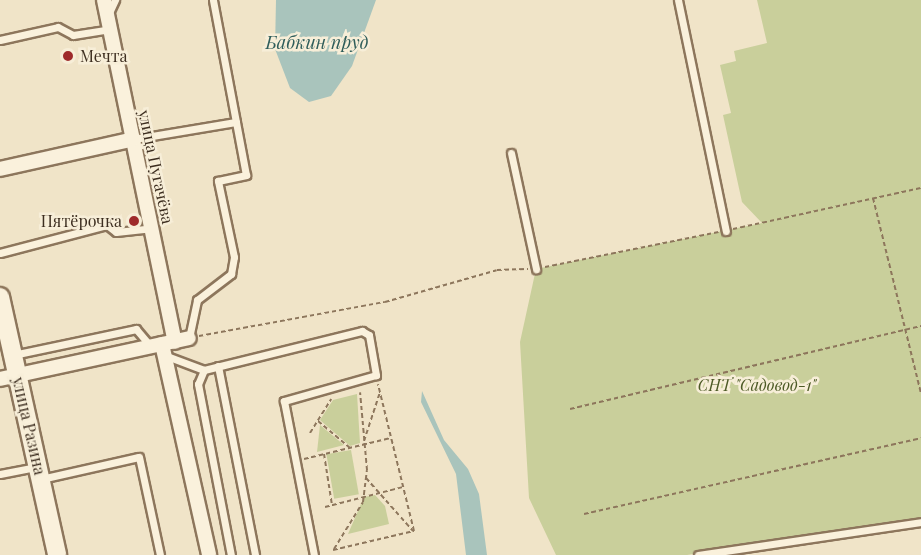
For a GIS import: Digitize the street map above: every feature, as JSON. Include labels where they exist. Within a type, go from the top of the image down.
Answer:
[{"type":"street","name":"улица Пугачёва","points":[[104,0],[153,228],[163,347],[209,555]]},
{"type":"street","points":[[0,169],[134,140]]},
{"type":"street","name":"улица Разина","points":[[0,297],[13,355],[9,377],[39,473],[57,555]]},
{"type":"street","points":[[9,377],[163,347],[189,338]]},
{"type":"lane","points":[[0,40],[58,27],[73,35],[108,23],[115,0]]},
{"type":"lane","points":[[189,338],[197,300],[231,274],[234,257],[218,181],[246,176],[213,0]]},
{"type":"lane","points":[[678,0],[726,231]]},
{"type":"lane","points":[[134,140],[236,122]]},
{"type":"lane","points":[[511,153],[536,268]]},
{"type":"lane","points":[[0,253],[106,225],[116,232],[153,228]]},
{"type":"lane","points":[[13,355],[136,328],[163,347],[204,370],[362,331],[369,335],[376,375],[284,401],[314,555]]},
{"type":"lane","points":[[218,366],[255,555]]},
{"type":"lane","points":[[204,370],[198,384],[231,555]]},
{"type":"lane","points":[[0,474],[39,473],[139,457],[160,555]]},
{"type":"lane","points":[[698,555],[921,522]]},
{"type":"path","points":[[189,338],[385,302],[498,270],[536,268],[726,231],[921,188]]},
{"type":"path","points":[[873,198],[921,394]]},
{"type":"path","points":[[570,409],[921,326]]},
{"type":"path","points":[[376,375],[413,531]]},
{"type":"path","points":[[360,392],[366,478],[363,497],[333,550],[413,531]]},
{"type":"path","points":[[363,443],[380,392]]},
{"type":"path","points":[[310,433],[331,399]]},
{"type":"path","points":[[318,421],[350,448]]},
{"type":"path","points":[[295,461],[363,443],[392,438]]},
{"type":"path","points":[[584,514],[921,438]]},
{"type":"path","points":[[324,454],[332,505]]},
{"type":"path","points":[[366,478],[413,531]]},
{"type":"path","points":[[325,507],[404,487]]},
{"type":"green space","name":"СНТ \"Садовод-1\"","points":[[757,0],[921,0],[921,518],[687,555],[556,555],[529,498],[520,342],[536,269],[762,223],[742,202],[723,115],[731,113],[720,65],[736,61],[734,51],[767,43]]},
{"type":"green space","points":[[357,394],[360,443],[350,446],[320,420],[333,400]]},
{"type":"green space","points":[[320,425],[344,445],[317,452]]},
{"type":"green space","points":[[351,450],[359,494],[334,499],[326,454]]},
{"type":"green space","points":[[375,495],[385,506],[389,524],[348,534],[364,497]]},
{"type":"water","name":"Бабкин пруд","points":[[276,0],[376,0],[352,66],[331,96],[309,102],[290,88],[275,49]]},
{"type":"water","points":[[422,391],[444,440],[468,469],[479,494],[487,555],[466,555],[456,474],[421,402]]},
{"type":"place","name":"Мечта","points":[[68,56]]},
{"type":"place","name":"Пятёрочка","points":[[134,221]]}]
